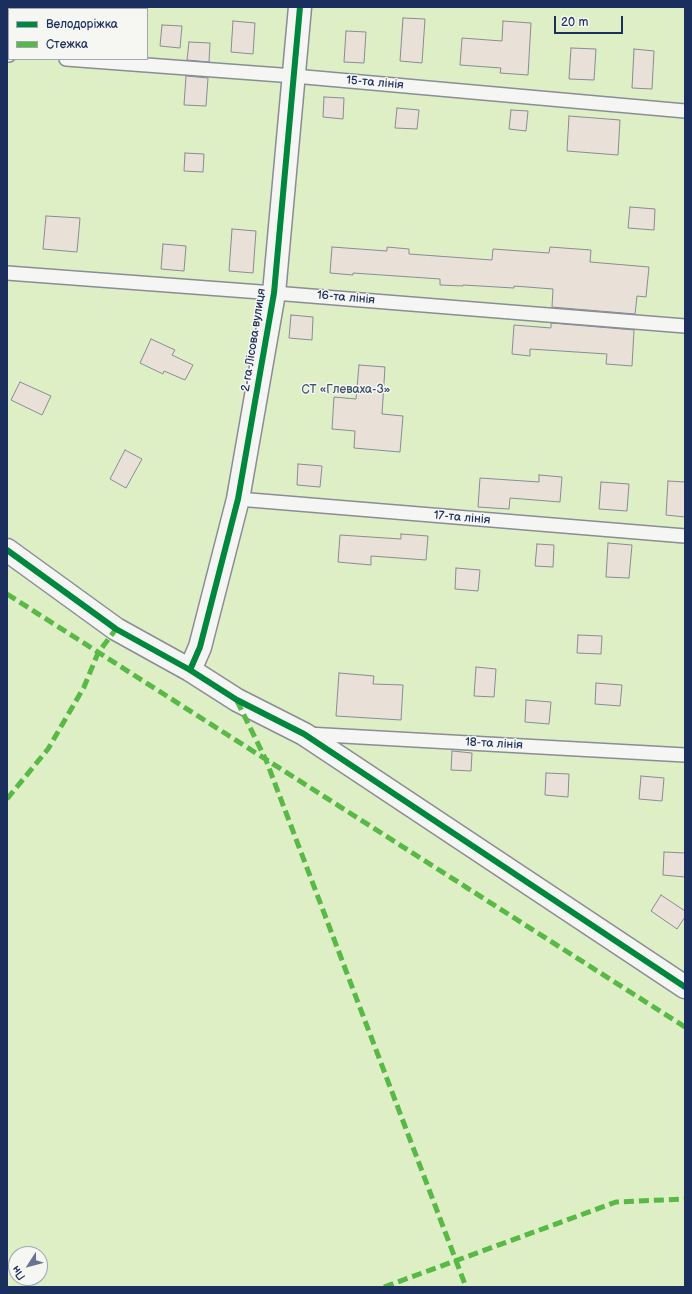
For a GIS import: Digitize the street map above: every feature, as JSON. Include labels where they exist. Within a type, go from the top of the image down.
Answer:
[{"type":"street","name":"2-га Лісова вулиця","points":[[190,670],[200,647],[238,499],[274,293],[300,7]]},
{"type":"street","points":[[7,550],[116,629],[190,670],[237,700],[304,734],[685,987]]},
{"type":"lane","name":"15-та лінія","points":[[79,60],[294,76],[685,111]]},
{"type":"lane","name":"16-та лінія","points":[[7,273],[685,326]]},
{"type":"lane","name":"17-та лінія","points":[[238,499],[685,536]]},
{"type":"lane","name":"18-та лінія","points":[[304,734],[685,755]]},
{"type":"green space","name":"СТ «Глеваха-3»","points":[[7,7],[685,7],[685,1287],[7,1287]]},
{"type":"building","points":[[403,18],[425,19],[422,63],[400,61]]},
{"type":"building","points":[[233,21],[255,23],[253,54],[231,52]]},
{"type":"building","points":[[503,21],[531,23],[528,75],[500,73],[501,68],[460,65],[462,38],[502,41]]},
{"type":"building","points":[[162,25],[182,26],[180,48],[160,46]]},
{"type":"building","points":[[346,31],[366,32],[364,63],[344,62]]},
{"type":"building","points":[[189,42],[210,43],[209,62],[187,60]]},
{"type":"building","points":[[571,48],[596,49],[594,80],[569,79]]},
{"type":"building","points":[[634,49],[654,51],[652,89],[632,88]]},
{"type":"building","points":[[186,76],[208,78],[206,106],[184,105]]},
{"type":"building","points":[[324,97],[344,98],[343,119],[323,117]]},
{"type":"building","points":[[397,108],[419,110],[417,129],[395,128]]},
{"type":"building","points":[[511,110],[528,111],[526,131],[509,129]]},
{"type":"building","points":[[569,116],[620,120],[618,155],[567,151]]},
{"type":"building","points":[[185,153],[204,154],[203,172],[184,171]]},
{"type":"building","points":[[630,207],[655,209],[654,230],[628,228]]},
{"type":"building","points":[[46,216],[80,218],[77,252],[43,249]]},
{"type":"building","points":[[232,229],[256,231],[253,273],[229,271]]},
{"type":"building","points":[[163,244],[186,246],[184,271],[161,269]]},
{"type":"building","points":[[332,247],[387,251],[387,247],[409,249],[409,254],[492,260],[493,249],[549,253],[550,247],[591,250],[590,262],[649,267],[646,297],[637,296],[635,314],[552,307],[553,289],[514,286],[514,288],[440,285],[440,279],[353,273],[353,275],[330,273]]},
{"type":"building","points":[[291,315],[313,317],[312,340],[289,338]]},
{"type":"building","points":[[551,323],[634,330],[632,366],[606,364],[607,354],[530,349],[530,356],[512,354],[514,325],[551,328]]},
{"type":"building","points":[[151,339],[175,350],[172,355],[193,365],[185,380],[164,371],[163,374],[140,363]]},
{"type":"building","points":[[359,365],[385,367],[382,414],[403,416],[400,452],[354,448],[355,431],[332,429],[334,397],[356,399]]},
{"type":"building","points":[[20,382],[51,396],[42,415],[11,400]]},
{"type":"building","points":[[125,450],[142,459],[126,488],[110,479]]},
{"type":"building","points":[[298,464],[322,466],[320,487],[297,485]]},
{"type":"building","points":[[539,475],[562,477],[560,502],[510,498],[509,509],[478,507],[480,478],[539,482]]},
{"type":"building","points":[[668,481],[685,482],[685,517],[666,515]]},
{"type":"building","points":[[601,482],[629,484],[627,511],[599,509]]},
{"type":"building","points":[[401,534],[428,536],[426,560],[371,556],[371,565],[338,562],[340,535],[401,539]]},
{"type":"building","points":[[608,543],[632,545],[629,578],[606,577]]},
{"type":"building","points":[[537,544],[554,545],[553,567],[535,566]]},
{"type":"building","points":[[456,568],[480,570],[478,591],[455,589]]},
{"type":"building","points":[[578,635],[602,636],[601,654],[577,653]]},
{"type":"building","points":[[476,667],[496,669],[494,697],[474,696]]},
{"type":"building","points":[[339,673],[374,676],[373,684],[403,685],[401,720],[336,716]]},
{"type":"building","points":[[596,683],[622,685],[620,706],[595,704]]},
{"type":"building","points":[[526,700],[551,702],[549,724],[525,722]]},
{"type":"building","points":[[452,751],[472,753],[471,771],[451,770]]},
{"type":"building","points":[[546,773],[569,774],[568,797],[545,795]]},
{"type":"building","points":[[641,776],[664,778],[662,801],[639,799]]},
{"type":"building","points":[[664,852],[685,853],[685,877],[663,875]]},
{"type":"building","points":[[661,895],[685,911],[685,917],[677,929],[651,911]]},
{"type":"marked path","points":[[7,594],[685,1027]]},
{"type":"marked path","points":[[7,799],[48,749],[84,687],[98,653],[116,629]]},
{"type":"marked path","points":[[237,701],[266,760],[466,1287]]},
{"type":"marked path","points":[[384,1287],[616,1202],[685,1199]]},
{"type":"cycle path","points":[[190,670],[200,647],[238,499],[274,293],[300,7]]},
{"type":"cycle path","points":[[7,550],[116,629],[190,670],[237,700],[304,734],[685,987]]}]
